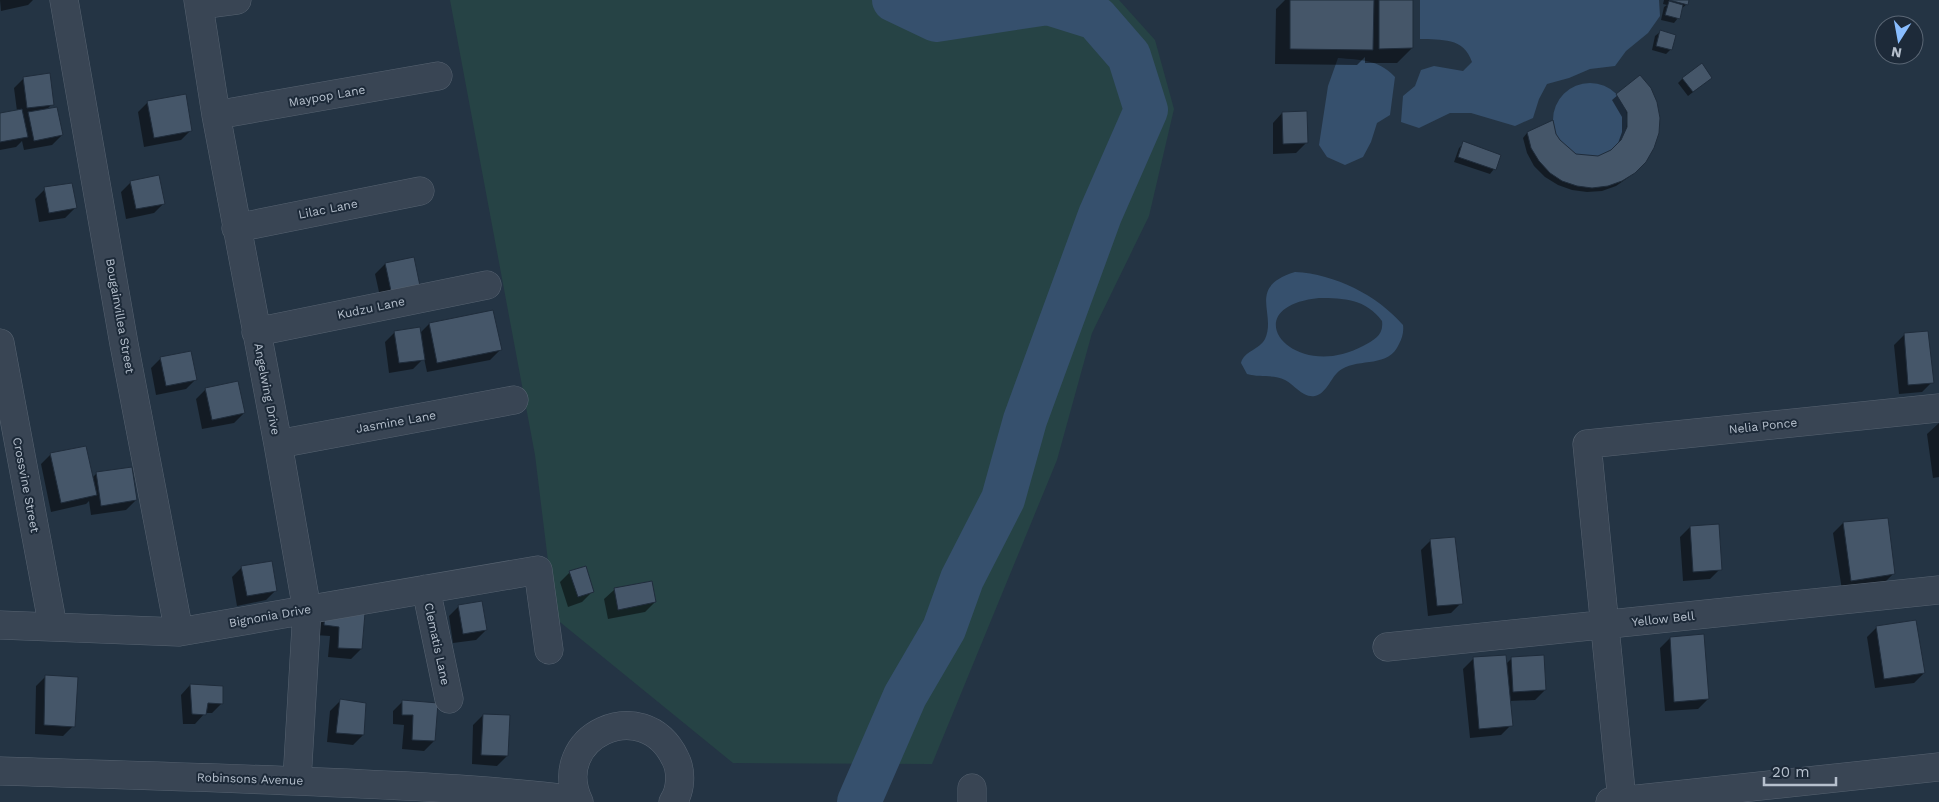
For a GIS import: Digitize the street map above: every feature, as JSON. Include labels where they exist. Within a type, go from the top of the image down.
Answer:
[{"type":"street","name":"Bougainvillea Street","points":[[64,0],[126,353],[179,632]]},
{"type":"street","points":[[199,3],[237,0]]},
{"type":"street","name":"Angelwing Drive","points":[[199,3],[216,115],[278,444],[306,610],[297,780]]},
{"type":"street","name":"Maypop Lane","points":[[216,115],[438,76]]},
{"type":"street","name":"Lilac Lane","points":[[236,228],[420,190]]},
{"type":"street","name":"Kudzu Lane","points":[[256,332],[487,285]]},
{"type":"street","name":"Crossvine Street","points":[[0,343],[53,627]]},
{"type":"street","name":"Jasmine Lane","points":[[278,444],[514,400]]},
{"type":"street","name":"Nelia Ponce","points":[[1605,625],[1587,444],[1939,408]]},
{"type":"street","name":"Bignonia Drive","points":[[0,625],[179,632],[538,570],[549,650]]},
{"type":"street","name":"Clematis Lane","points":[[426,589],[449,699]]},
{"type":"street","name":"Yellow Bell","points":[[1387,647],[1939,590]]},
{"type":"street","points":[[1605,625],[1616,801],[1939,767]]},
{"type":"street","points":[[578,801],[573,785],[574,767],[580,751],[591,737],[607,728],[624,725],[641,726],[657,734],[670,747],[678,763],[680,780],[673,802]]},
{"type":"street","name":"Robinsons Avenue","points":[[501,791],[548,778],[574,767]]},
{"type":"street","name":"Robinsons Avenue","points":[[0,771],[297,780],[501,791],[578,801]]},
{"type":"green space","points":[[450,0],[1119,0],[1155,40],[1174,109],[1149,216],[1092,333],[1057,460],[932,764],[733,763],[555,618],[535,455]]},
{"type":"water","points":[[1420,0],[1659,0],[1660,16],[1648,33],[1626,51],[1615,66],[1590,69],[1569,78],[1547,84],[1539,99],[1533,118],[1515,126],[1471,113],[1450,113],[1419,128],[1401,122],[1403,96],[1415,86],[1421,70],[1434,66],[1463,71],[1472,62],[1468,54],[1458,44],[1444,40],[1420,39]]},
{"type":"water","points":[[1338,58],[1362,60],[1376,64],[1389,71],[1395,77],[1390,115],[1377,123],[1371,142],[1363,157],[1345,165],[1327,157],[1319,145],[1328,86]]},
{"type":"water","points":[[1590,83],[1604,86],[1616,94],[1624,106],[1627,120],[1624,134],[1616,146],[1604,154],[1590,157],[1576,154],[1564,146],[1556,134],[1553,120],[1556,106],[1564,94],[1576,86]]},
{"type":"water","points":[[1295,272],[1310,274],[1325,277],[1354,288],[1381,304],[1403,325],[1399,344],[1394,352],[1381,360],[1342,369],[1323,391],[1315,396],[1302,393],[1281,378],[1247,374],[1241,363],[1245,356],[1265,339],[1268,329],[1267,293],[1271,285],[1280,278]],"holes":[[[1319,298],[1346,299],[1369,308],[1382,321],[1380,333],[1363,346],[1337,355],[1314,356],[1295,350],[1282,340],[1276,327],[1279,315],[1293,304]]]},
{"type":"building","points":[[1290,0],[1374,0],[1373,50],[1290,49]]},
{"type":"building","points":[[1379,0],[1413,0],[1413,48],[1379,49]]},
{"type":"building","points":[[1669,0],[1689,0],[1688,5]]},
{"type":"building","points":[[1669,1],[1683,5],[1680,19],[1665,15]]},
{"type":"building","points":[[1660,30],[1676,35],[1672,50],[1656,46]]},
{"type":"building","points":[[1702,63],[1712,78],[1693,92],[1682,78]]},
{"type":"building","points":[[50,73],[54,105],[27,108],[23,77]]},
{"type":"building","points":[[1640,75],[1651,88],[1657,102],[1660,118],[1659,133],[1654,148],[1646,162],[1635,173],[1622,181],[1608,186],[1592,188],[1562,181],[1550,173],[1531,148],[1527,132],[1553,120],[1556,134],[1560,140],[1576,154],[1598,156],[1611,150],[1621,140],[1627,127],[1627,112],[1616,94]]},
{"type":"building","points":[[186,94],[192,131],[154,138],[147,101]]},
{"type":"building","points":[[57,107],[63,135],[34,141],[28,112]]},
{"type":"building","points":[[22,109],[28,137],[0,142],[0,113]]},
{"type":"building","points":[[1307,111],[1308,143],[1283,144],[1282,112]]},
{"type":"building","points":[[1463,141],[1501,155],[1496,170],[1458,157]]},
{"type":"building","points":[[159,175],[165,204],[136,209],[130,181]]},
{"type":"building","points":[[72,183],[77,208],[49,213],[44,187]]},
{"type":"building","points":[[414,257],[420,286],[391,291],[385,263]]},
{"type":"building","points":[[493,310],[502,350],[437,363],[429,323]]},
{"type":"building","points":[[420,327],[425,360],[399,363],[394,331]]},
{"type":"building","points":[[1928,331],[1934,383],[1908,385],[1904,333]]},
{"type":"building","points":[[191,351],[197,380],[166,386],[160,357]]},
{"type":"building","points":[[238,381],[245,413],[212,420],[205,388]]},
{"type":"building","points":[[86,446],[97,495],[61,503],[50,453]]},
{"type":"building","points":[[132,467],[137,500],[101,506],[96,472]]},
{"type":"building","points":[[1888,518],[1895,574],[1851,581],[1843,522]]},
{"type":"building","points":[[1719,524],[1722,570],[1693,572],[1690,526]]},
{"type":"building","points":[[1455,537],[1463,604],[1437,606],[1430,539]]},
{"type":"building","points":[[272,561],[277,591],[247,596],[241,566]]},
{"type":"building","points":[[586,566],[594,592],[578,597],[569,571]]},
{"type":"building","points":[[652,581],[656,602],[618,610],[614,588]]},
{"type":"building","points":[[482,601],[487,630],[463,634],[458,605]]},
{"type":"building","points":[[365,613],[362,649],[338,648],[339,627],[324,625],[325,614]]},
{"type":"building","points":[[1916,620],[1925,673],[1884,679],[1876,626]]},
{"type":"building","points":[[1704,634],[1709,699],[1674,702],[1670,637]]},
{"type":"building","points":[[1506,655],[1513,726],[1479,729],[1473,657]]},
{"type":"building","points":[[1544,655],[1546,690],[1513,692],[1511,657]]},
{"type":"building","points":[[45,675],[78,677],[75,727],[44,725]]},
{"type":"building","points":[[190,684],[223,686],[223,704],[208,703],[206,715],[192,714]]},
{"type":"building","points":[[340,699],[366,703],[364,735],[336,733]]},
{"type":"building","points":[[402,700],[438,703],[435,741],[412,740],[413,715],[402,715]]},
{"type":"building","points":[[483,714],[510,715],[508,756],[481,755]]},
{"type":"waterway","points":[[859,802],[905,696],[944,629],[962,579],[1003,499],[1025,420],[1100,215],[1146,110],[1129,56],[1096,18],[1048,3],[936,20],[894,0]]}]
